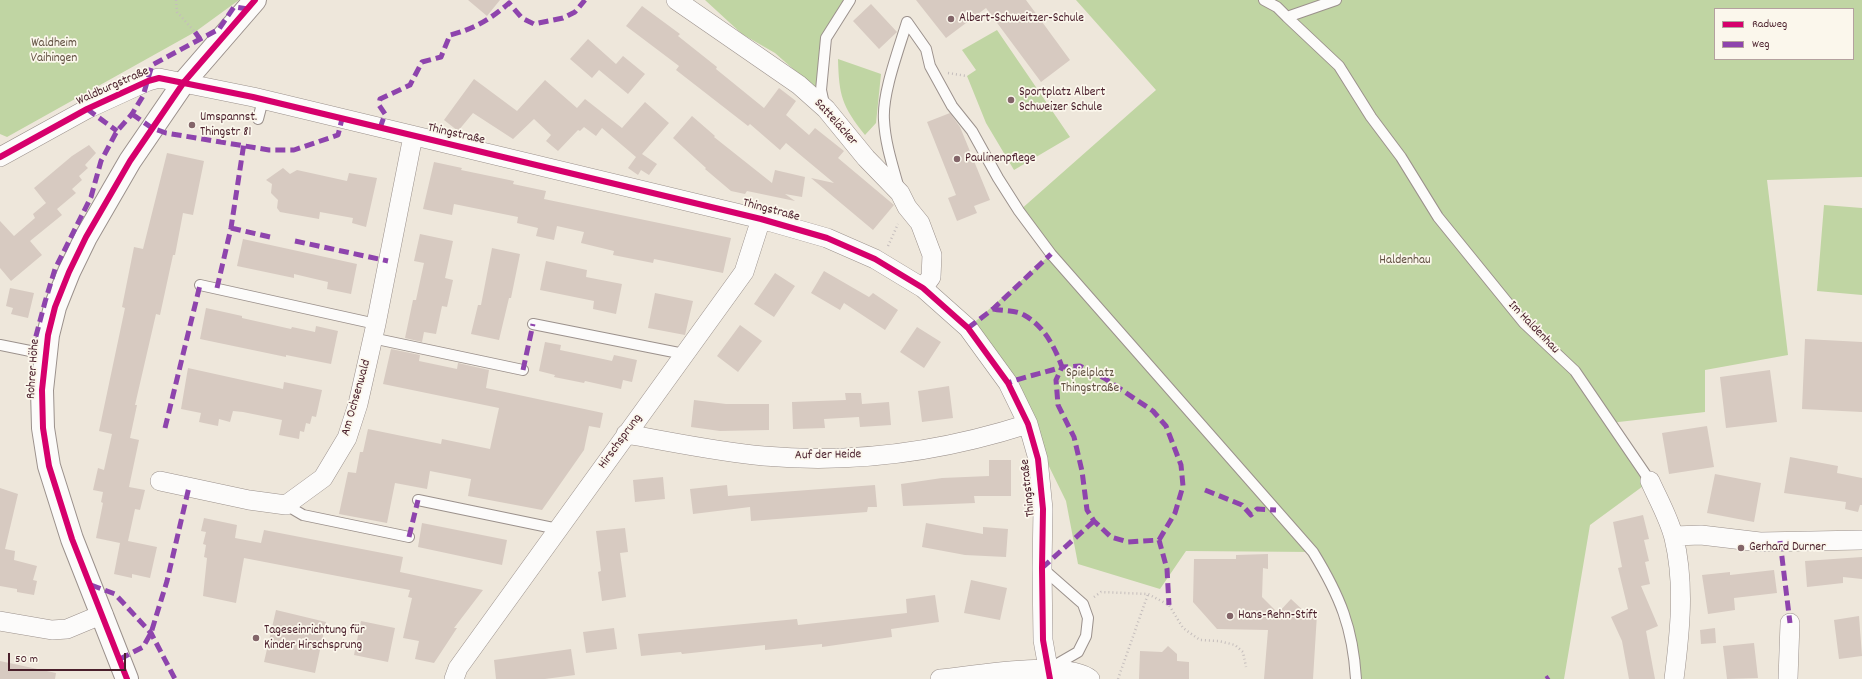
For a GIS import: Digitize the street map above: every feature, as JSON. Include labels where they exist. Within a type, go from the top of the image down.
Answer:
[{"type":"street","points":[[184,82],[255,0]]},
{"type":"street","name":"Satteläcker","points":[[676,0],[799,85],[826,109],[903,200],[920,223],[932,255],[931,277],[922,288]]},
{"type":"street","name":"Waldburgstraße","points":[[0,157],[87,109],[148,81],[159,78],[184,82]]},
{"type":"street","name":"Thingstraße","points":[[184,82],[761,219],[827,238],[875,259],[922,288],[968,328],[1008,384],[1028,424],[1038,459],[1043,509],[1043,640],[1049,674]]},
{"type":"street","name":"Rohrer Höhe","points":[[127,679],[103,614],[72,539],[59,502],[49,466],[43,421],[42,390],[44,354],[55,307],[86,237],[130,161],[184,82]]},
{"type":"street","name":"Am Ochsenwald","points":[[286,505],[322,478],[347,438],[358,404],[374,331],[413,136]]},
{"type":"street","name":"Hirschsprung","points":[[454,679],[458,668],[744,272],[761,219]]},
{"type":"street","name":"Auf der Heide","points":[[626,434],[714,450],[765,456],[815,459],[934,449],[990,437],[1028,424]]},
{"type":"street","points":[[160,481],[249,500],[286,505]]},
{"type":"street","name":"Im Haldenhau","points":[[1650,481],[1674,536],[1678,557],[1681,621],[1674,679]]},
{"type":"street","points":[[1674,536],[1702,535],[1760,542],[1862,540]]},
{"type":"street","points":[[0,621],[52,630],[67,629],[103,614]]},
{"type":"street","points":[[1788,679],[1790,623]]},
{"type":"street","points":[[940,679],[1049,674],[1084,674],[1090,679]]},
{"type":"lane","points":[[826,109],[821,90],[826,38],[850,0]]},
{"type":"lane","name":"Im Haldenhau","points":[[1264,0],[1277,7],[1339,66],[1371,117],[1401,157],[1438,217],[1524,323],[1575,371],[1650,481]]},
{"type":"lane","points":[[1287,17],[1336,0]]},
{"type":"lane","points":[[903,200],[890,158],[884,119],[889,81],[907,22],[926,49],[930,66],[952,106],[972,131],[998,178],[1019,211],[1051,254],[1313,552],[1330,579],[1345,613],[1354,652],[1356,679]]},
{"type":"lane","points":[[258,119],[263,100]]},
{"type":"lane","points":[[200,285],[523,370]]},
{"type":"lane","points":[[533,324],[684,354]]},
{"type":"lane","points":[[0,345],[44,354]]},
{"type":"lane","points":[[418,500],[558,529]]},
{"type":"lane","points":[[286,505],[304,515],[409,537]]},
{"type":"lane","points":[[1042,568],[1083,604],[1088,618],[1086,636],[1078,652],[1049,674]]},
{"type":"path","points":[[176,0],[178,12],[195,32]]},
{"type":"path","points":[[959,76],[967,76]]},
{"type":"path","points":[[875,259],[887,248],[903,200]]},
{"type":"path","points":[[1083,604],[1101,592],[1148,594],[1169,605],[1183,628],[1200,640],[1219,641],[1235,645],[1243,652],[1246,667]]},
{"type":"path","points":[[1118,679],[1148,594]]},
{"type":"green space","name":"Waldheim Vaihingen","points":[[0,0],[239,0],[195,32],[7,137],[0,134]]},
{"type":"green space","points":[[705,0],[852,0],[826,38],[826,109],[801,76],[775,53],[742,34]]},
{"type":"green space","name":"Haldenhau","points":[[1076,0],[1862,0],[1862,177],[1767,180],[1788,355],[1705,370],[1705,412],[1610,423],[1650,481],[1590,525],[1564,679],[1356,679],[1345,613],[1313,552],[1186,551],[1160,589],[1078,564],[1066,501],[1008,383],[968,328],[1051,254],[1019,211],[1156,90]]},
{"type":"green space","name":"Sportplatz Albert Schweizer Schule","points":[[997,30],[1070,137],[1014,170],[986,123],[967,76],[976,70],[962,50]]},
{"type":"green space","points":[[838,59],[881,74],[876,123],[865,135],[851,116],[843,100],[839,82]]},
{"type":"green space","points":[[1824,205],[1862,208],[1862,295],[1817,291]]},
{"type":"building","points":[[468,0],[500,0],[487,16]]},
{"type":"building","points":[[916,0],[1026,0],[1070,60],[1041,82],[986,8],[946,38]]},
{"type":"building","points":[[871,4],[897,32],[879,49],[853,21]]},
{"type":"building","points":[[642,6],[680,34],[678,36],[717,67],[716,69],[764,108],[779,88],[796,101],[786,115],[809,135],[815,128],[844,151],[838,158],[894,205],[873,230],[811,178],[834,183],[786,143],[780,150],[750,124],[748,126],[676,70],[679,66],[626,26]]},
{"type":"building","points":[[588,39],[616,64],[623,56],[645,74],[628,94],[599,70],[592,78],[570,59]]},
{"type":"building","points":[[474,79],[517,111],[545,80],[577,108],[585,99],[622,128],[645,102],[669,123],[642,154],[657,164],[649,175],[641,170],[638,175],[628,168],[636,157],[602,128],[596,136],[584,127],[580,131],[578,130],[558,151],[546,141],[551,135],[534,119],[513,139],[473,113],[458,131],[444,120]]},
{"type":"building","name":"Paulinenpflege","points":[[950,113],[960,127],[990,200],[974,206],[977,213],[957,221],[948,198],[956,195],[927,122]]},
{"type":"building","points":[[692,116],[715,136],[714,137],[772,183],[775,170],[805,177],[802,197],[785,194],[795,201],[747,191],[745,194],[731,191],[705,169],[706,168],[673,138]]},
{"type":"building","points":[[89,145],[96,153],[85,165],[88,168],[79,176],[82,180],[72,189],[76,193],[57,209],[62,215],[30,241],[42,255],[11,281],[0,268],[0,221],[14,236],[35,218],[33,214],[46,203],[34,188],[72,156]]},
{"type":"building","points":[[167,153],[204,161],[193,215],[183,213],[175,255],[173,255],[160,315],[156,314],[135,405],[137,405],[130,438],[139,440],[129,487],[145,490],[140,510],[135,509],[128,541],[157,547],[150,578],[132,574],[132,578],[114,574],[120,543],[96,538],[103,503],[101,502],[103,492],[93,490],[98,468],[104,470],[112,434],[99,431],[125,308],[122,307],[134,247],[143,249]]},
{"type":"building","points":[[434,162],[462,168],[461,170],[514,181],[513,184],[546,191],[544,199],[731,238],[723,273],[654,259],[653,263],[613,255],[614,251],[581,243],[584,232],[557,226],[554,240],[536,236],[538,228],[517,223],[518,217],[454,204],[452,215],[423,209]]},
{"type":"building","points":[[283,168],[290,174],[297,170],[347,181],[349,173],[377,178],[366,227],[352,223],[353,218],[320,212],[319,219],[280,212],[277,208],[278,200],[271,193],[272,184],[266,180]]},
{"type":"building","points":[[420,234],[453,241],[445,278],[453,280],[447,307],[442,306],[436,334],[424,332],[422,342],[405,338],[413,300],[416,300],[424,263],[414,261]]},
{"type":"building","points":[[243,239],[357,264],[351,294],[327,289],[328,282],[294,274],[294,278],[237,266]]},
{"type":"building","points":[[492,248],[520,254],[511,298],[509,298],[499,340],[471,334],[478,305],[481,305]]},
{"type":"building","points":[[546,261],[587,270],[586,277],[622,284],[616,314],[593,309],[594,301],[540,290]]},
{"type":"building","points":[[824,271],[869,297],[873,293],[898,310],[885,330],[844,303],[840,310],[811,293]]},
{"type":"building","points":[[775,273],[795,286],[774,317],[754,304]]},
{"type":"building","points":[[10,288],[34,293],[28,318],[11,314],[13,308],[6,306]]},
{"type":"building","points":[[655,293],[693,301],[685,335],[648,328]]},
{"type":"building","points":[[206,308],[291,329],[292,327],[315,332],[316,326],[338,331],[331,364],[286,355],[286,357],[200,339]]},
{"type":"building","points":[[740,325],[762,341],[738,372],[717,356]]},
{"type":"building","points":[[917,327],[941,342],[924,368],[900,352]]},
{"type":"building","points":[[1805,339],[1862,342],[1862,412],[1802,409]]},
{"type":"building","points":[[545,342],[561,345],[560,350],[612,361],[614,355],[637,360],[632,382],[623,380],[621,389],[585,381],[584,383],[554,377],[555,375],[539,371]]},
{"type":"building","points":[[391,349],[420,355],[419,361],[457,369],[458,363],[489,370],[486,388],[603,413],[600,428],[589,426],[584,450],[542,510],[468,496],[471,479],[430,471],[427,489],[395,483],[387,523],[339,514],[348,472],[356,473],[360,452],[363,452],[368,429],[441,444],[442,439],[490,449],[499,408],[383,384]]},
{"type":"building","points":[[188,368],[283,389],[284,382],[322,390],[316,417],[312,416],[310,424],[306,423],[304,432],[300,431],[299,439],[279,435],[282,420],[243,412],[233,411],[230,422],[219,419],[218,426],[199,422],[201,413],[181,409]]},
{"type":"building","points":[[1770,370],[1777,422],[1726,428],[1720,377]]},
{"type":"building","points":[[949,386],[953,418],[922,422],[918,391]]},
{"type":"building","points":[[845,393],[861,393],[862,404],[889,402],[891,425],[860,427],[859,417],[824,419],[825,428],[793,429],[792,402],[846,400]]},
{"type":"building","points":[[694,400],[726,404],[769,404],[769,430],[720,431],[691,427]]},
{"type":"building","points":[[1707,426],[1714,467],[1669,474],[1662,433]]},
{"type":"building","points":[[1790,457],[1838,466],[1837,473],[1862,478],[1862,505],[1860,505],[1858,512],[1845,509],[1846,502],[1784,493]]},
{"type":"building","points":[[989,460],[1011,460],[1011,496],[974,496],[975,503],[903,506],[901,484],[942,478],[989,476]]},
{"type":"building","points":[[1715,474],[1761,483],[1754,522],[1707,513]]},
{"type":"building","points":[[663,477],[665,499],[635,502],[633,480]]},
{"type":"building","points":[[727,485],[728,496],[875,485],[877,507],[868,507],[867,512],[751,521],[750,507],[693,514],[690,489]]},
{"type":"building","points":[[0,488],[18,494],[5,549],[15,551],[14,560],[37,566],[33,580],[37,581],[34,595],[17,592],[17,589],[0,586]]},
{"type":"building","points":[[1643,515],[1649,539],[1644,540],[1649,561],[1645,562],[1650,584],[1641,586],[1658,626],[1646,631],[1655,679],[1629,679],[1622,641],[1611,617],[1628,609],[1618,568],[1622,567],[1613,522]]},
{"type":"building","points":[[204,518],[237,525],[235,538],[261,543],[264,530],[403,557],[400,572],[483,590],[454,628],[457,628],[434,663],[415,659],[419,641],[403,638],[412,598],[408,597],[410,590],[244,558],[236,603],[203,596],[207,558],[204,557],[206,545],[203,544],[206,532],[201,531]]},
{"type":"building","points":[[422,523],[507,540],[502,565],[418,547]]},
{"type":"building","points":[[926,523],[983,534],[983,527],[1008,529],[1006,557],[965,555],[922,547]]},
{"type":"building","points":[[625,528],[628,552],[620,553],[626,597],[602,601],[598,572],[601,571],[596,531]]},
{"type":"building","name":"Hans-Rehn-Stift","points":[[1268,554],[1268,569],[1263,568],[1262,597],[1278,613],[1291,599],[1306,613],[1317,614],[1313,679],[1264,679],[1268,630],[1217,629],[1193,602],[1194,559],[1236,559],[1236,555]]},
{"type":"building","points":[[1862,557],[1862,579],[1843,577],[1843,583],[1807,587],[1805,561]]},
{"type":"building","points":[[1774,570],[1777,593],[1734,598],[1735,610],[1708,614],[1702,575],[1730,572],[1730,575]]},
{"type":"building","points":[[971,580],[1007,588],[1000,620],[964,613]]},
{"type":"building","points":[[935,595],[939,622],[891,629],[892,637],[822,647],[822,644],[765,650],[765,645],[682,654],[681,652],[641,656],[638,634],[797,619],[798,625],[907,613],[906,599]]},
{"type":"building","points":[[276,610],[326,622],[315,673],[264,662]]},
{"type":"building","points":[[1859,616],[1862,656],[1839,659],[1834,620]]},
{"type":"building","points":[[361,621],[395,628],[388,662],[354,655]]},
{"type":"building","points":[[614,628],[617,649],[586,653],[583,632]]},
{"type":"building","points":[[1715,628],[1716,643],[1701,644],[1700,630]]},
{"type":"building","points":[[1754,643],[1758,678],[1727,679],[1723,646]]},
{"type":"building","points":[[1168,646],[1177,654],[1177,661],[1189,662],[1189,679],[1139,679],[1140,651],[1162,652]]},
{"type":"building","points":[[571,649],[575,675],[545,679],[496,679],[494,660]]},
{"type":"building","points":[[0,661],[56,673],[55,679],[0,679]]},
{"type":"marked path","points":[[380,128],[385,114],[379,105],[380,99],[410,85],[422,62],[441,57],[450,35],[467,30],[482,23],[509,3],[522,18],[534,24],[563,18],[575,12],[585,0]]},
{"type":"marked path","points":[[32,351],[55,269],[91,197],[101,161],[117,131],[132,114],[143,96],[152,65],[219,29],[234,7],[248,9]]},
{"type":"marked path","points":[[195,32],[200,39]]},
{"type":"marked path","points":[[87,109],[117,131]]},
{"type":"marked path","points":[[132,114],[152,128],[166,133],[269,150],[294,150],[338,135],[342,119]]},
{"type":"marked path","points":[[217,288],[231,228],[244,143]]},
{"type":"marked path","points":[[231,228],[270,237]]},
{"type":"marked path","points":[[295,241],[388,261]]},
{"type":"marked path","points":[[968,328],[993,309],[1051,254]]},
{"type":"marked path","points":[[165,428],[200,285]]},
{"type":"marked path","points":[[993,309],[1017,312],[1031,319],[1048,337],[1062,367],[1008,383]]},
{"type":"marked path","points":[[523,370],[533,324]]},
{"type":"marked path","points":[[1159,540],[1175,513],[1183,486],[1181,465],[1166,426],[1153,411],[1104,378],[1080,366],[1062,367],[1056,380],[1058,405],[1074,437],[1082,471],[1087,510],[1094,521],[1111,537],[1128,542],[1159,540],[1167,569],[1169,605]]},
{"type":"marked path","points":[[120,659],[143,647],[151,633],[167,581],[189,487]]},
{"type":"marked path","points":[[1205,490],[1242,505],[1251,515],[1257,509],[1276,510]]},
{"type":"marked path","points":[[409,537],[418,500]]},
{"type":"marked path","points":[[1042,568],[1094,521]]},
{"type":"marked path","points":[[1780,541],[1790,623]]},
{"type":"marked path","points":[[91,585],[115,594],[151,633],[175,679]]},
{"type":"cycle path","points":[[127,679],[72,539],[49,466],[43,428],[42,390],[48,335],[55,307],[69,272],[86,237],[130,161],[184,82],[255,0]]},
{"type":"cycle path","points":[[0,157],[87,109],[148,81],[159,78],[253,97],[761,219],[827,238],[875,259],[923,288],[968,328],[1008,383],[1028,424],[1038,459],[1043,509],[1043,640],[1050,679]]},
{"type":"place","name":"Albert-Schweitzer-Schule","points":[[951,19]]},
{"type":"place","name":"Sportplatz Albert Schweizer Schule","points":[[1011,100]]},
{"type":"place","name":"Umspannst. Thingstr 81","points":[[192,125]]},
{"type":"place","name":"Paulinenpflege","points":[[957,159]]},
{"type":"place","name":"Gerhard Durner","points":[[1741,548]]},
{"type":"place","name":"Hans-Rehn-Stift","points":[[1230,616]]},
{"type":"place","name":"Tageseinrichtung für Kinder Hirschsprung","points":[[256,638]]},
{"type":"park label","name":"Spielplatz Thingstraße","points":[[1090,382]]}]
